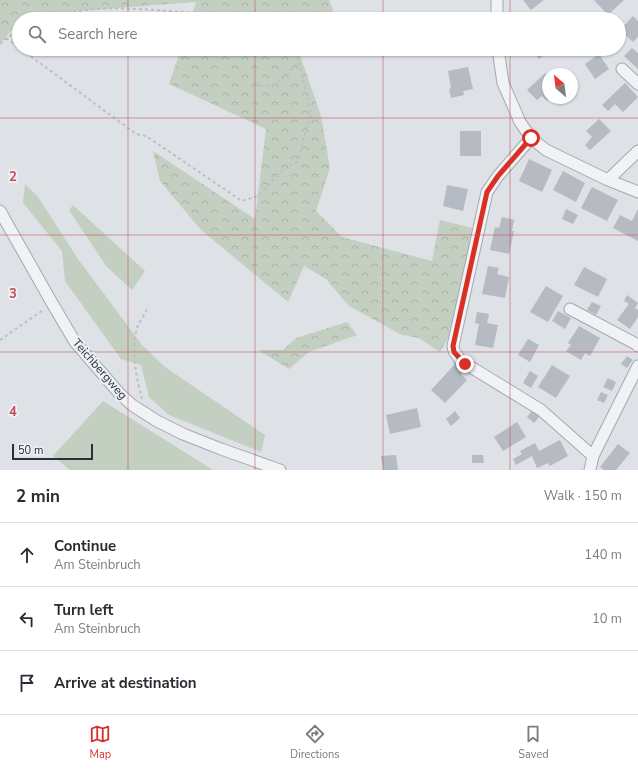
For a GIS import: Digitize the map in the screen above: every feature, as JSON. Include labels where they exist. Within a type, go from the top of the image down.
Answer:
[{"type":"street","points":[[496,12],[497,0]]},
{"type":"street","points":[[499,56],[503,83],[520,122],[531,138],[546,150],[608,180],[638,192]]},
{"type":"street","points":[[622,69],[638,84]]},
{"type":"street","points":[[531,138],[498,176],[487,192],[453,346],[454,352],[465,364],[541,410],[593,456]]},
{"type":"street","points":[[608,180],[638,151]]},
{"type":"street","name":"Teichbergweg","points":[[0,211],[75,342],[119,393],[132,405],[157,421],[184,434],[280,470]]},
{"type":"street","points":[[570,309],[638,346]]},
{"type":"street","points":[[590,470],[593,456],[638,366]]},
{"type":"path","points":[[70,12],[87,9],[131,8],[181,12]]},
{"type":"path","points":[[0,44],[12,35]]},
{"type":"path","points":[[6,38],[12,42]]},
{"type":"path","points":[[31,56],[136,134],[146,136],[242,201],[258,196],[284,169],[297,162],[311,113],[298,56]]},
{"type":"path","points":[[260,86],[274,85],[287,75],[299,61]]},
{"type":"path","points":[[0,340],[52,303]]},
{"type":"path","points":[[146,413],[135,374],[134,349],[138,326],[147,309]]},
{"type":"green space","points":[[0,0],[329,0],[333,10],[331,12],[193,12],[196,2],[65,12],[12,12],[12,30],[0,43]]},
{"type":"green space","points":[[179,56],[300,56],[321,116],[330,168],[316,211],[342,237],[432,261],[440,220],[476,229],[449,336],[440,352],[419,338],[402,335],[349,306],[326,279],[304,266],[288,302],[201,230],[160,181],[153,151],[255,219],[266,129],[169,84]]},
{"type":"green space","points":[[25,184],[38,197],[78,259],[142,345],[165,367],[265,435],[261,452],[169,415],[149,397],[141,365],[121,359],[65,281],[62,251],[23,203]]},
{"type":"green space","points":[[73,205],[145,271],[132,290],[107,267],[69,210]]},
{"type":"green space","points":[[347,322],[357,335],[309,352],[289,369],[258,350],[283,350],[296,338]]},
{"type":"green space","points":[[103,401],[213,470],[70,470],[53,456]]},
{"type":"building","points":[[523,0],[544,0],[531,10]]},
{"type":"building","points":[[594,0],[624,0],[611,12],[605,12]]},
{"type":"building","points":[[633,16],[638,21],[638,37],[633,42],[626,36],[626,24]]},
{"type":"building","points":[[632,48],[638,53],[638,69],[624,56],[626,56]]},
{"type":"building","points":[[596,56],[600,56],[609,69],[595,79],[585,64]]},
{"type":"building","points":[[468,67],[473,89],[463,91],[464,95],[451,98],[448,71]]},
{"type":"building","points":[[542,76],[542,96],[537,100],[527,90]]},
{"type":"building","points":[[625,83],[638,97],[623,112],[615,104],[608,111],[602,105]]},
{"type":"building","points":[[599,119],[611,131],[590,150],[585,145],[592,137],[586,131]]},
{"type":"building","points":[[460,131],[481,131],[481,156],[460,156]]},
{"type":"building","points":[[529,159],[552,170],[542,192],[519,181]]},
{"type":"building","points":[[563,171],[585,183],[576,202],[553,190]]},
{"type":"building","points":[[447,185],[468,189],[463,211],[443,206]]},
{"type":"building","points":[[592,187],[618,200],[607,221],[581,208]]},
{"type":"building","points":[[566,209],[578,215],[573,224],[562,219]]},
{"type":"building","points":[[638,209],[638,241],[613,228],[620,215],[632,221]]},
{"type":"building","points":[[502,217],[514,220],[512,231],[514,231],[509,254],[490,250],[495,227],[499,228]]},
{"type":"building","points":[[488,266],[499,268],[497,274],[509,277],[505,298],[482,294]]},
{"type":"building","points":[[584,267],[607,279],[598,297],[574,285]]},
{"type":"building","points":[[546,286],[563,296],[548,322],[530,312]]},
{"type":"building","points":[[627,295],[638,303],[635,308],[638,310],[638,317],[630,329],[617,320],[629,304],[624,301]]},
{"type":"building","points":[[592,302],[601,306],[596,315],[587,310]]},
{"type":"building","points":[[558,311],[571,318],[565,329],[552,321]]},
{"type":"building","points":[[477,312],[489,314],[487,323],[498,325],[493,348],[475,345],[479,324],[475,323]]},
{"type":"building","points":[[579,326],[600,338],[590,356],[585,353],[581,360],[566,351],[571,345],[568,343]]},
{"type":"building","points":[[528,339],[539,345],[530,362],[518,355]]},
{"type":"building","points":[[627,356],[633,360],[627,368],[621,364]]},
{"type":"building","points":[[456,363],[464,370],[461,374],[467,380],[445,403],[431,390]]},
{"type":"building","points":[[552,365],[570,376],[556,398],[538,387]]},
{"type":"building","points":[[530,371],[538,376],[531,388],[523,383]]},
{"type":"building","points":[[608,378],[616,382],[612,391],[603,387]]},
{"type":"building","points":[[601,392],[608,395],[604,403],[597,400]]},
{"type":"building","points":[[417,408],[421,427],[390,434],[386,415]]},
{"type":"building","points":[[533,409],[541,415],[534,423],[527,417]]},
{"type":"building","points":[[455,411],[460,418],[451,426],[446,419]]},
{"type":"building","points":[[517,422],[526,437],[503,451],[494,437]]},
{"type":"building","points":[[560,440],[568,456],[550,466],[548,463],[537,468],[532,456],[516,465],[513,459],[522,454],[520,451],[535,443],[539,451]]},
{"type":"building","points":[[618,444],[630,453],[616,470],[604,470],[600,467]]},
{"type":"building","points":[[396,455],[398,470],[383,470],[381,456]]},
{"type":"building","points":[[472,455],[483,455],[484,463],[472,463]]},
{"type":"route","points":[[465,364],[454,352],[453,346],[487,192],[498,176],[531,138]]}]
